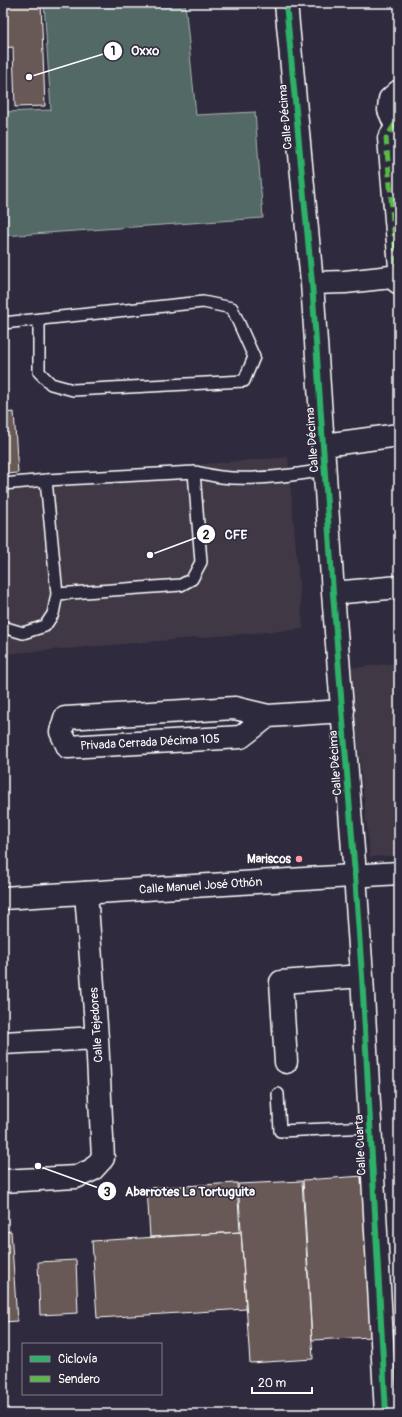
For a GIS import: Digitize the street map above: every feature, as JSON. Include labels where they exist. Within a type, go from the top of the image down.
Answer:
[{"type":"street","name":"Calle Décima","points":[[286,3],[312,283],[333,593],[355,875]]},
{"type":"street","points":[[312,283],[345,282],[397,273],[386,138],[397,124],[389,110],[390,99],[399,91]]},
{"type":"street","points":[[324,445],[399,435]]},
{"type":"street","points":[[333,593],[399,587]]},
{"type":"street","name":"Privada Cerrada Décima 105","points":[[268,716],[241,737],[68,747],[61,732],[65,718],[235,708],[268,716],[343,711]]},
{"type":"street","name":"Calle Manuel José Othón","points":[[3,898],[399,873]]},
{"type":"street","name":"Calle Cuarta","points":[[355,875],[386,1414]]},
{"type":"street","name":"Calle Tejedores","points":[[3,1181],[76,1177],[92,1170],[103,1158],[97,1038],[86,893]]},
{"type":"street","points":[[286,1062],[281,982],[362,976]]},
{"type":"street","points":[[3,1043],[97,1038]]},
{"type":"lane","points":[[3,323],[40,319],[203,302],[232,308],[254,357],[244,381],[73,390],[51,384],[39,372],[40,319]]},
{"type":"lane","points":[[3,484],[46,480],[194,472],[222,477],[245,478],[300,474],[325,470]]},
{"type":"lane","points":[[57,594],[181,585],[192,579],[201,562],[194,472]]},
{"type":"lane","points":[[3,627],[23,633],[45,626],[53,614],[57,594],[46,480]]},
{"type":"lane","points":[[278,1094],[280,1131],[370,1128]]},
{"type":"shaded area","points":[[288,457],[303,629],[3,654],[3,481]]},
{"type":"shaded area","points":[[399,663],[399,855],[370,857],[350,668]]},
{"type":"green space","points":[[44,3],[185,3],[196,115],[255,112],[263,218],[3,236],[3,112],[51,110]]},
{"type":"building","points":[[3,3],[41,3],[45,106],[15,107],[13,47],[3,48]]},
{"type":"building","points":[[14,412],[18,473],[3,474],[3,413]]},
{"type":"building","points":[[364,1176],[373,1337],[312,1340],[303,1180]]},
{"type":"building","points":[[302,1181],[313,1359],[250,1363],[238,1184]]},
{"type":"building","points":[[237,1183],[240,1232],[150,1237],[147,1188]]},
{"type":"building","points":[[11,1231],[17,1321],[3,1322],[3,1232]]},
{"type":"building","points":[[241,1232],[246,1309],[97,1318],[92,1241]]},
{"type":"building","points":[[76,1260],[78,1313],[40,1315],[38,1262]]},
{"type":"marked path","points":[[395,124],[386,138],[397,267]]},
{"type":"cycle path","points":[[286,3],[312,283],[333,593],[355,875],[386,1414]]},
{"type":"place","name":"Oxxo","points":[[29,77]]},
{"type":"place","name":"CFE","points":[[150,555]]},
{"type":"place","name":"Mariscos","points":[[299,859]]},
{"type":"place","name":"Abarrotes La Tortuguita","points":[[38,1166]]}]
